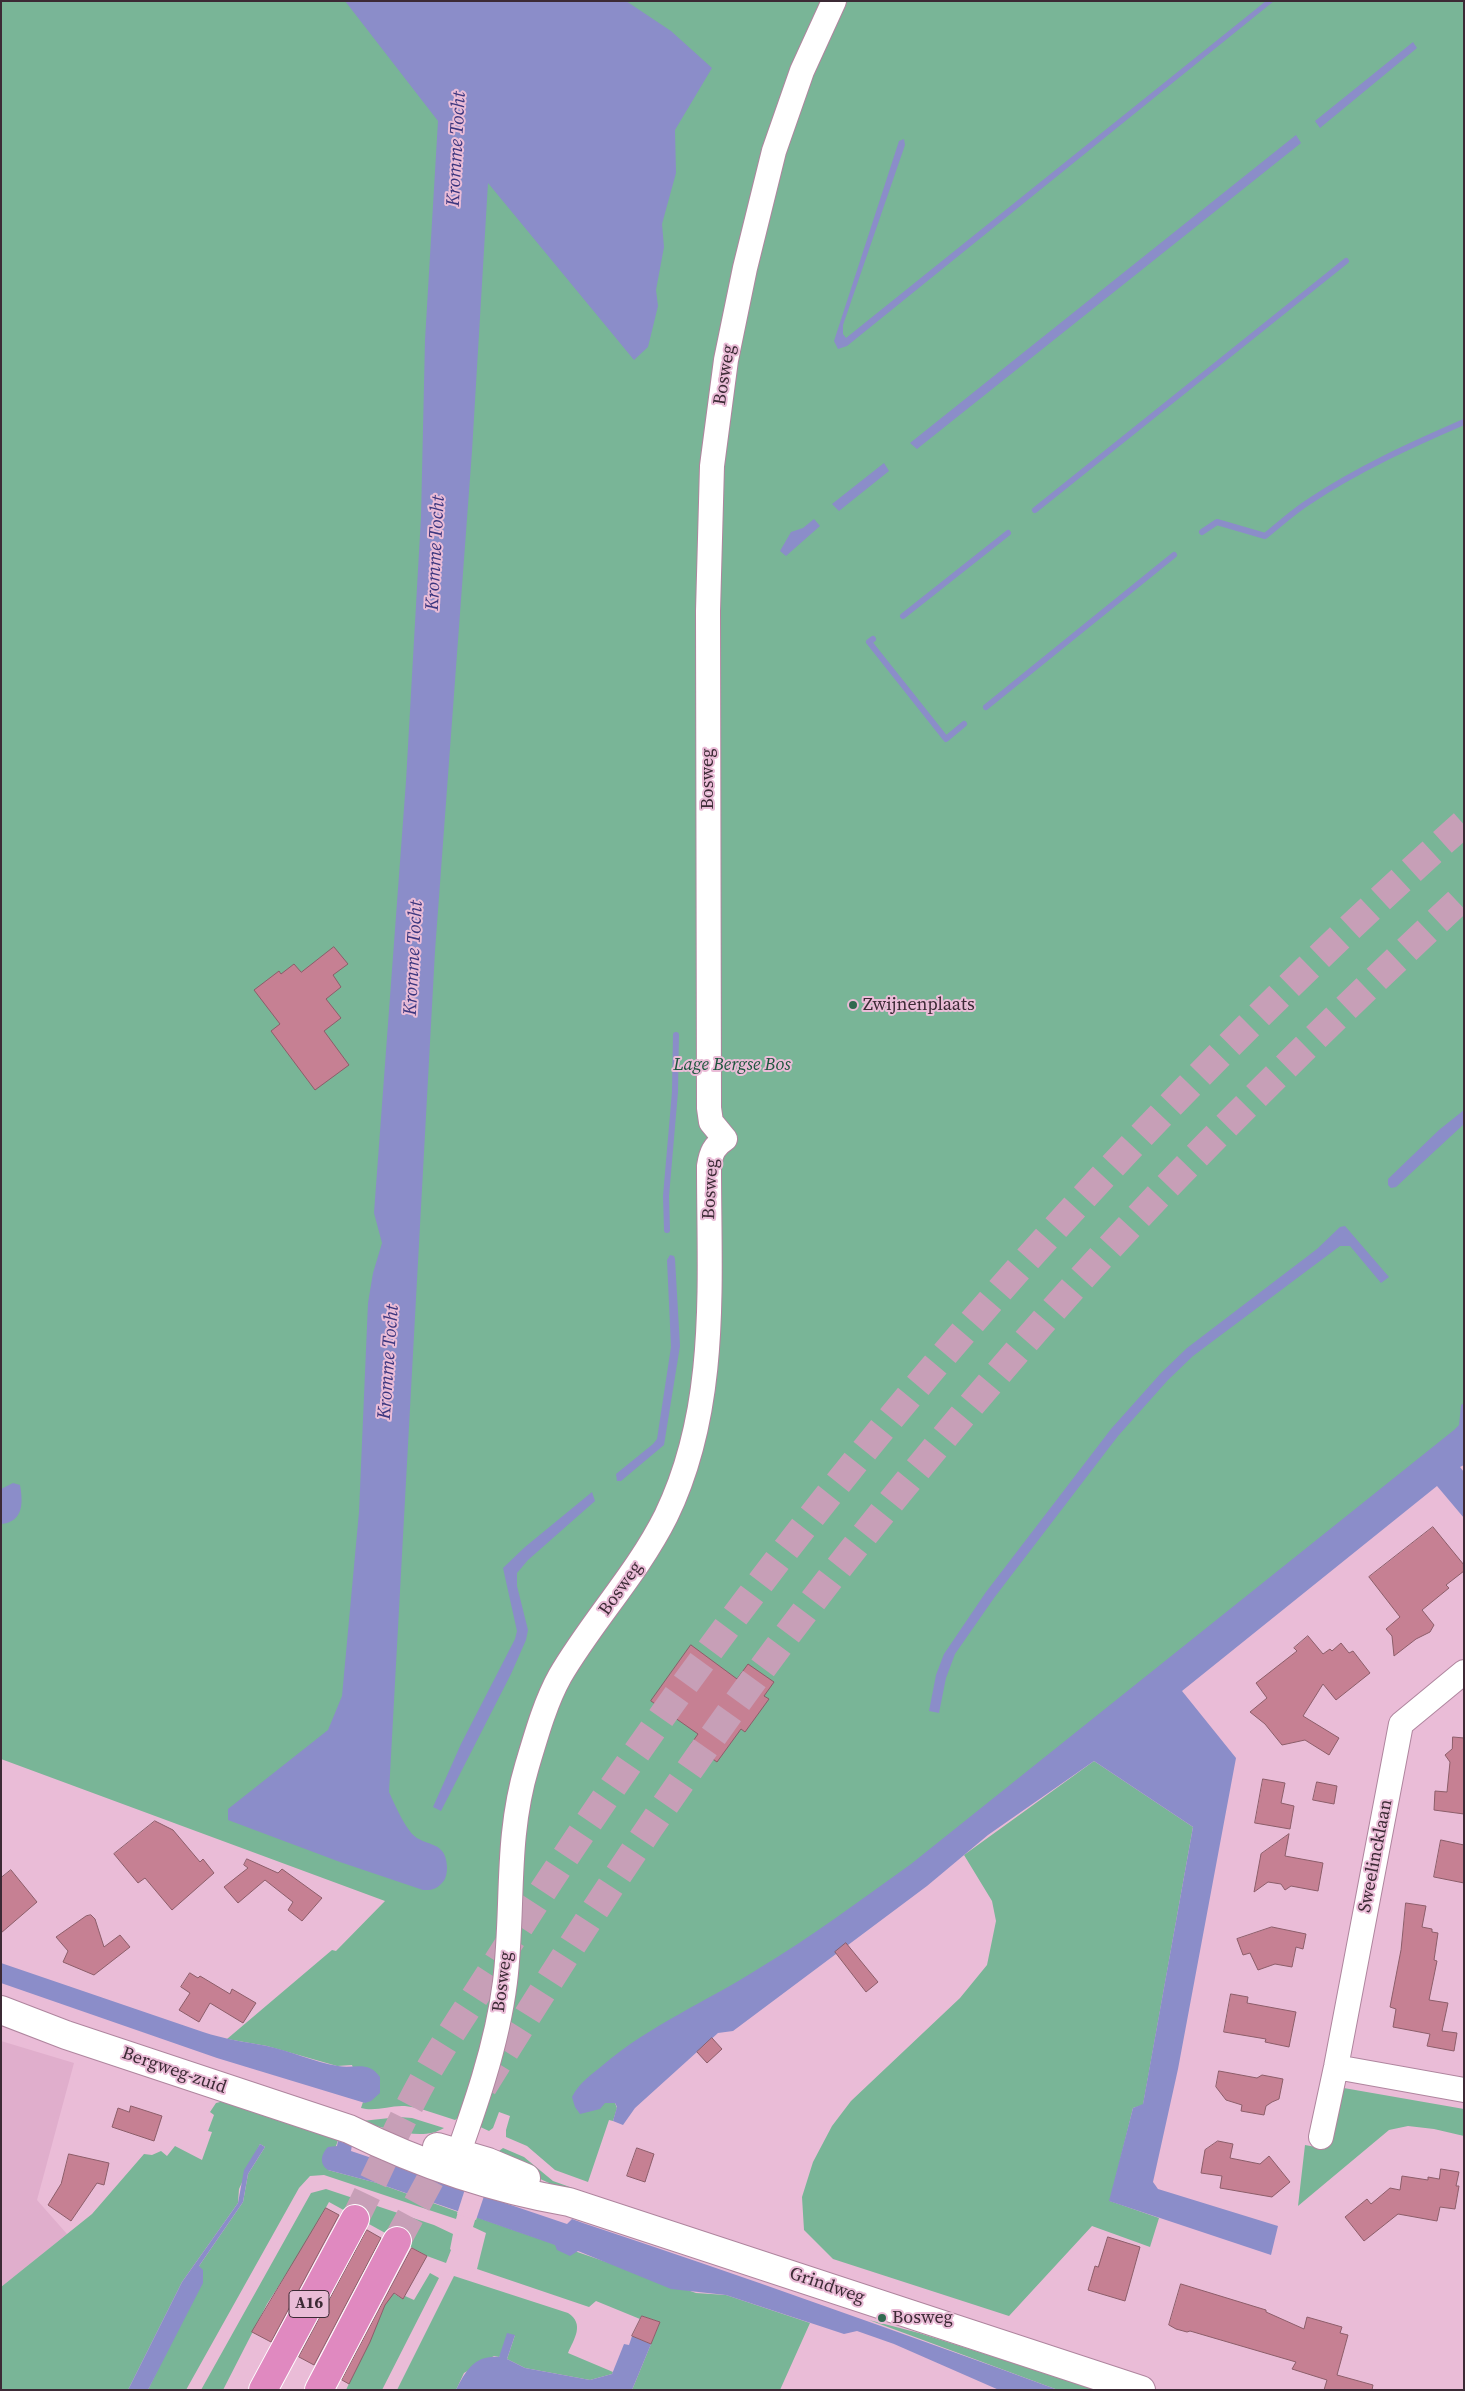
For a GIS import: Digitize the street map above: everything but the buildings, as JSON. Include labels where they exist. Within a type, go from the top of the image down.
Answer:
[{"type":"highway","name":"A16","points":[[263,2390],[355,2219]]},
{"type":"highway","name":"A16","points":[[319,2390],[398,2241]]},
{"type":"street","name":"Bosweg","points":[[455,2162],[495,2035],[505,1982],[510,1868],[514,1828],[526,1768],[542,1719],[560,1677],[647,1552],[666,1515],[685,1470],[700,1415],[708,1336],[709,1166],[711,1154],[716,1145],[725,1138],[711,1122],[709,1108],[708,611],[712,466],[726,360],[745,268],[774,151],[802,71],[834,1]]},
{"type":"street","name":"Sweelincklaan","points":[[1321,2137],[1401,1724],[1464,1672]]},
{"type":"street","name":"Bergweg-zuid","points":[[1,2010],[75,2038],[349,2129],[391,2133],[455,2162]]},
{"type":"street","points":[[1336,2067],[1464,2090]]},
{"type":"street","name":"Grindweg","points":[[455,2162],[520,2175],[569,2202],[1140,2390]]},
{"type":"shaded area","points":[[1,2041],[74,2063],[37,2200],[67,2234],[1,2287]]},
{"type":"green space","name":"Lage Bergse Bos","points":[[1,1],[1464,1],[1464,1437],[605,2103],[615,2103],[617,2108],[613,2121],[609,2120],[588,2182],[555,2170],[527,2146],[506,2137],[510,2116],[499,2112],[493,2128],[489,2131],[459,2117],[455,2120],[411,2107],[361,2108],[363,2102],[365,2103],[352,2065],[337,2066],[267,2046],[227,2039],[332,1950],[336,1951],[385,1901],[1,1759]]},
{"type":"green space","points":[[1094,1761],[1193,1827],[1143,2105],[1133,2108],[1110,2201],[1159,2218],[1150,2247],[1092,2226],[1009,2316],[833,2259],[804,2230],[802,2197],[813,2162],[832,2126],[851,2101],[960,1998],[987,1965],[996,1921],[992,1901],[964,1855]]},
{"type":"green space","points":[[1338,2087],[1464,2109],[1464,2136],[1434,2129],[1408,2126],[1389,2130],[1298,2206],[1305,2145],[1326,2149]]},
{"type":"green space","points":[[228,2100],[339,2137],[328,2170],[377,2183],[458,2212],[456,2219],[324,2175],[310,2176],[299,2188],[186,2390],[148,2390],[167,2350],[199,2266],[243,2202],[248,2174],[265,2147],[260,2144],[239,2189],[238,2203],[182,2282],[128,2390],[1,2390],[1,2287],[92,2214],[144,2154],[152,2155],[161,2151],[167,2156],[175,2146],[202,2160],[212,2132],[208,2131],[214,2115],[210,2112],[216,2103]]},
{"type":"green space","points":[[399,2117],[412,2118],[444,2128],[426,2134],[416,2134],[366,2124],[362,2121]]},
{"type":"green space","points":[[503,2148],[524,2157],[553,2181],[623,2206],[562,2189],[497,2159],[499,2151]]},
{"type":"green space","points":[[326,2189],[434,2225],[453,2234],[451,2250],[446,2263],[427,2256],[329,2202],[304,2247],[267,2304],[223,2390],[201,2390],[311,2193]]},
{"type":"green space","points":[[476,2217],[696,2293],[726,2295],[810,2323],[780,2390],[632,2390],[660,2322],[642,2316],[640,2319],[596,2301],[589,2307],[477,2269],[486,2233],[473,2227]]},
{"type":"green space","points":[[430,2273],[439,2278],[382,2390],[346,2390],[391,2292],[403,2299],[405,2296],[414,2300]]},
{"type":"green space","points":[[454,2276],[568,2313],[576,2322],[577,2332],[568,2353],[613,2372],[612,2374],[590,2380],[525,2368],[507,2359],[515,2335],[499,2357],[494,2356],[464,2373],[456,2390],[397,2390]]},
{"type":"green space","points":[[869,2320],[919,2333],[1098,2390],[1058,2390]]},
{"type":"water","name":"Kromme Tocht","points":[[345,1],[626,1],[671,31],[712,68],[675,130],[676,173],[662,224],[664,247],[656,290],[658,306],[648,347],[634,360],[488,183],[472,451],[435,951],[389,1792],[401,1817],[414,1836],[438,1847],[446,1858],[447,1869],[444,1880],[437,1887],[428,1890],[423,1890],[340,1862],[228,1820],[228,1809],[328,1730],[342,1696],[359,1512],[368,1303],[373,1273],[382,1243],[374,1213],[406,781],[421,517],[425,340],[438,121]]},
{"type":"water","points":[[1266,1],[1274,1],[847,346],[838,349],[834,341],[899,141],[904,139],[905,145],[843,325],[843,334],[846,338]]},
{"type":"water","points":[[1413,42],[1417,48],[1320,128],[1315,121]]},
{"type":"water","points":[[1296,135],[1301,143],[917,449],[910,443]]},
{"type":"water","points":[[884,463],[889,471],[839,511],[832,504]]},
{"type":"water","points":[[814,519],[820,526],[786,556],[780,551],[791,532],[803,528]]},
{"type":"water","points":[[1464,1110],[1464,1124],[1396,1187],[1391,1188],[1388,1185],[1388,1179],[1439,1130]]},
{"type":"water","points":[[1345,1226],[1389,1277],[1381,1283],[1350,1246],[1340,1246],[1193,1356],[1168,1380],[1118,1436],[994,1598],[955,1654],[946,1678],[939,1713],[929,1711],[936,1675],[944,1654],[986,1592],[1111,1429],[1161,1373],[1187,1348],[1317,1249],[1340,1227]]},
{"type":"water","points":[[670,1255],[674,1256],[675,1259],[680,1346],[664,1445],[621,1481],[617,1481],[616,1474],[657,1439],[671,1347],[667,1260]]},
{"type":"water","points":[[1464,1403],[1464,1465],[1460,1467],[1464,1472],[1464,1518],[1437,1486],[1182,1691],[1236,1758],[1178,2069],[1153,2182],[1158,2189],[1278,2226],[1271,2255],[1109,2201],[1133,2108],[1143,2104],[1193,1827],[1094,1761],[988,1835],[927,1886],[733,2031],[718,2033],[635,2108],[623,2125],[613,2121],[617,2107],[615,2103],[605,2103],[600,2109],[580,2114],[575,2107],[572,2097],[582,2083],[603,2065],[659,2026],[738,1981],[797,1944],[911,1864],[1454,1430],[1459,1425],[1461,1405]]},
{"type":"water","points":[[13,1483],[20,1485],[22,1498],[20,1510],[14,1519],[1,1524],[1,1489]]},
{"type":"water","points":[[592,1492],[595,1501],[528,1560],[517,1573],[517,1586],[528,1630],[526,1640],[511,1674],[441,1811],[433,1807],[461,1744],[515,1639],[517,1631],[503,1568],[525,1547]]},
{"type":"water","points":[[1,1963],[211,2034],[276,2048],[329,2064],[344,2067],[366,2067],[380,2077],[380,2093],[371,2101],[365,2103],[217,2058],[1,1983]]},
{"type":"water","points":[[338,2141],[352,2145],[351,2151],[567,2224],[572,2219],[702,2263],[1058,2390],[999,2390],[894,2344],[857,2331],[844,2334],[726,2295],[671,2289],[578,2251],[570,2256],[557,2250],[555,2245],[377,2183],[328,2170],[322,2162],[324,2153],[328,2147],[337,2146]]},
{"type":"water","points":[[260,2144],[265,2147],[248,2174],[243,2202],[199,2266],[203,2270],[203,2283],[148,2390],[128,2390],[182,2282],[238,2203],[244,2170]]},
{"type":"water","points":[[507,2333],[515,2335],[507,2359],[525,2368],[590,2380],[612,2374],[624,2344],[629,2345],[632,2336],[651,2344],[632,2390],[456,2390],[468,2370],[477,2361],[484,2358],[499,2357]]},
{"type":"pier","points":[[466,2186],[485,2193],[476,2220],[457,2214]]},
{"type":"waterway","points":[[1035,510],[1346,261]]},
{"type":"waterway","points":[[1202,532],[1217,522],[1265,536],[1304,505],[1347,478],[1464,422]]},
{"type":"waterway","points":[[903,616],[1008,533]]},
{"type":"waterway","points":[[986,707],[1174,555]]},
{"type":"waterway","points":[[873,639],[869,642],[946,739],[964,724]]},
{"type":"waterway","points":[[667,1230],[666,1196],[675,1092],[676,1035]]},
{"type":"tunnel","points":[[355,2219],[406,2112],[432,2064],[558,1868],[670,1705],[758,1585],[850,1468],[945,1354],[1043,1242],[1144,1133],[1354,923],[1464,823]]},
{"type":"tunnel","points":[[483,2087],[599,1904],[720,1726],[806,1610],[924,1461],[1048,1316],[1148,1207],[1303,1049],[1464,896]]},
{"type":"tunnel","points":[[397,2241],[449,2145]]},
{"type":"place","name":"Zwijnenplaats","points":[[853,1005]]},
{"type":"place","name":"Bosweg","points":[[882,2318]]}]
